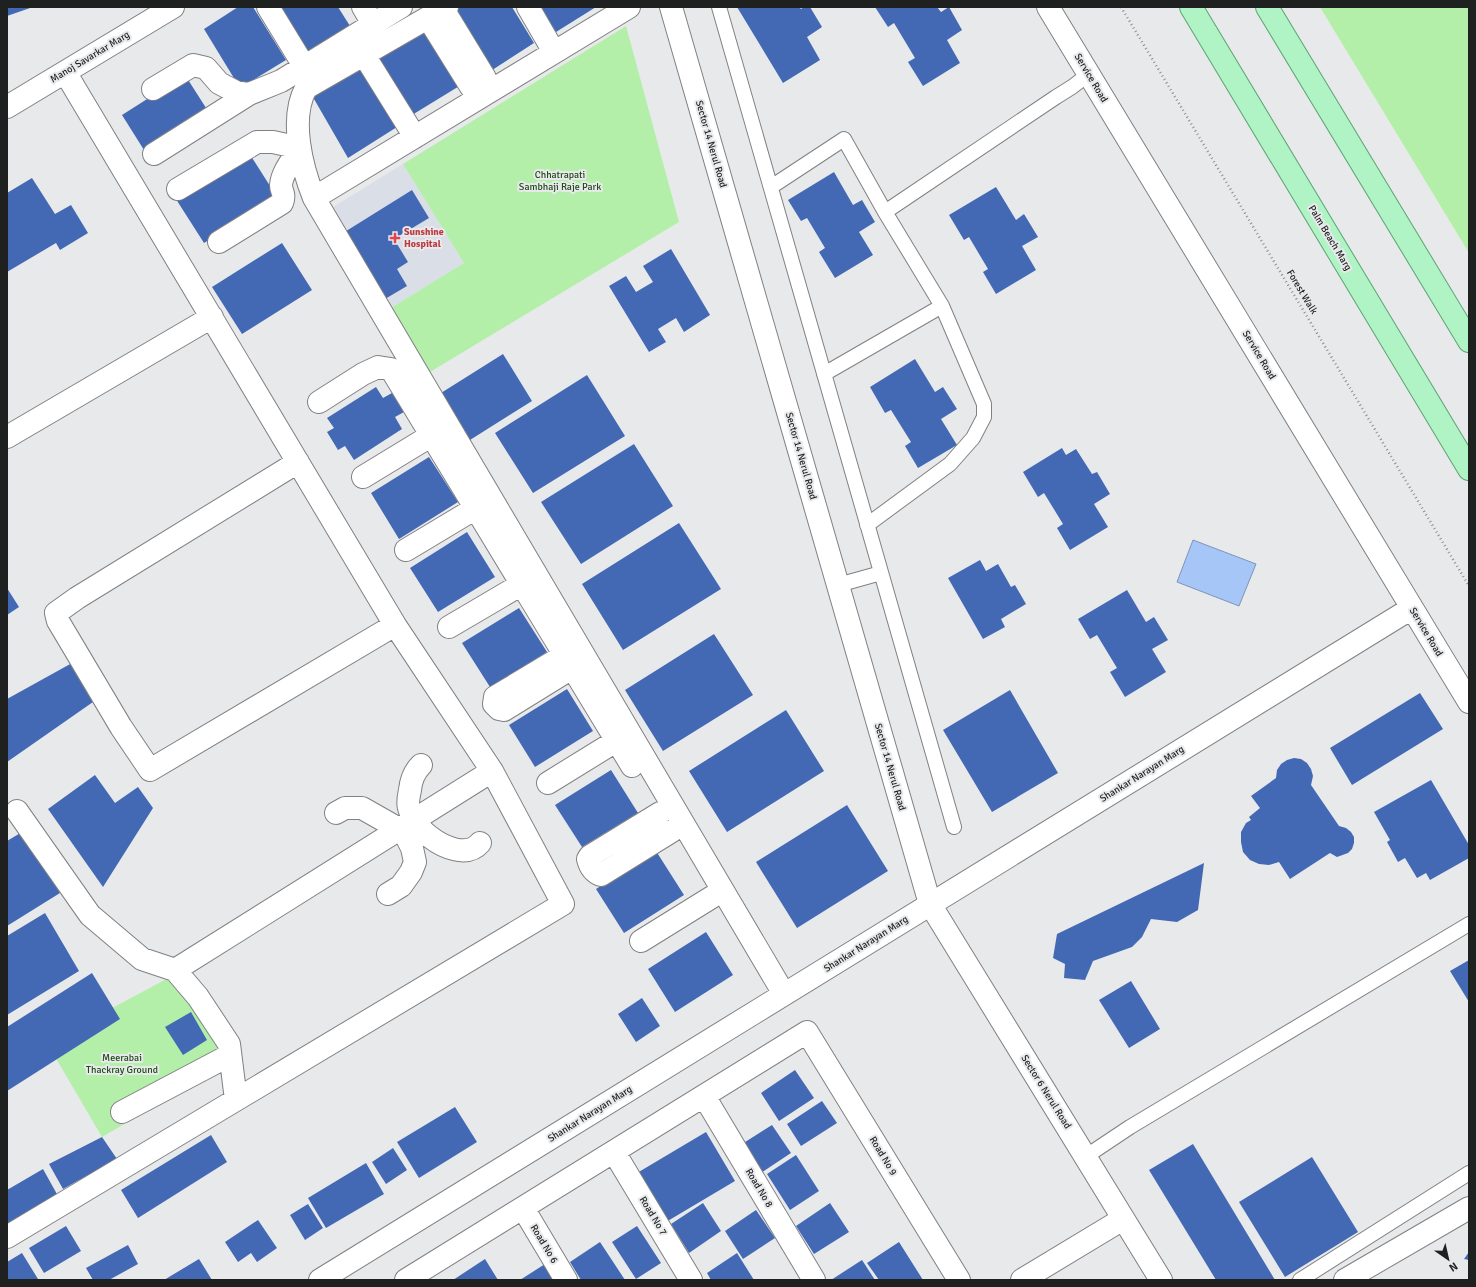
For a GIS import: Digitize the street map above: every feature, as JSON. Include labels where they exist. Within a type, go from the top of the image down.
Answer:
[{"type":"main road","name":"Palm Beach Marg","points":[[1191,7],[1469,469]]},
{"type":"main road","points":[[1267,7],[1469,342]]},
{"type":"street","name":"Manoj Savarkar Marg","points":[[7,107],[173,7]]},
{"type":"street","points":[[268,7],[304,66]]},
{"type":"street","points":[[154,154],[249,94],[281,81],[304,66],[368,15],[400,7]]},
{"type":"street","points":[[528,7],[551,47]]},
{"type":"street","points":[[314,198],[415,137],[551,47],[607,7]]},
{"type":"street","points":[[551,47],[629,7]]},
{"type":"street","name":"Sector 14 Nerul Road","points":[[671,7],[930,904]]},
{"type":"street","name":"Service Road","points":[[1048,7],[1469,702]]},
{"type":"street","points":[[478,82],[439,11],[306,88],[301,98],[298,121],[300,148],[308,183],[314,198],[530,579],[624,737],[784,994]]},
{"type":"street","points":[[364,55],[415,137]]},
{"type":"street","points":[[153,88],[193,65],[206,68],[219,83],[236,92],[249,94]]},
{"type":"street","points":[[7,1237],[563,904],[492,771],[395,625],[65,72]]},
{"type":"street","points":[[178,188],[257,142],[273,142],[300,148]]},
{"type":"street","points":[[219,242],[282,203],[284,197],[281,186],[285,173],[300,148]]},
{"type":"street","points":[[7,437],[212,317]]},
{"type":"street","points":[[319,402],[378,366],[391,369],[476,508],[530,579],[569,662],[624,737],[666,822],[758,974]]},
{"type":"street","points":[[363,477],[432,435]]},
{"type":"street","points":[[298,462],[77,598],[56,613],[58,621],[121,727],[150,770],[395,625]]},
{"type":"street","points":[[406,550],[476,508]]},
{"type":"street","points":[[449,627],[530,579]]},
{"type":"street","name":"Shankar Narayan Marg","points":[[320,1280],[1412,608]]},
{"type":"street","points":[[548,783],[624,737]]},
{"type":"street","points":[[388,894],[401,886],[411,872],[414,862],[412,848],[408,840],[408,806],[410,784],[416,770],[421,765]]},
{"type":"street","points":[[175,970],[492,771]]},
{"type":"street","points":[[336,813],[345,808],[362,808],[407,824],[453,849],[463,851],[475,848],[480,843]]},
{"type":"street","points":[[17,811],[90,915],[142,959],[175,970],[198,997],[229,1044],[236,1100]]},
{"type":"street","points":[[641,941],[712,897]]},
{"type":"street","name":"Sector 6 Nerul Road","points":[[930,904],[1160,1280]]},
{"type":"street","name":"Road No 9","points":[[704,1096],[807,1032],[959,1280]]},
{"type":"street","points":[[122,1112],[230,1055]]},
{"type":"street","points":[[406,1280],[432,1273],[523,1208],[704,1096]]},
{"type":"street","name":"Road No 8","points":[[704,1096],[814,1280]]},
{"type":"street","name":"Road No 7","points":[[614,1152],[691,1280]]},
{"type":"street","name":"Road No 6","points":[[523,1208],[566,1280]]},
{"type":"street","points":[[1345,1280],[1469,1208]]},
{"type":"street","points":[[1022,1280],[1123,1219]]},
{"type":"lane","points":[[719,7],[954,827]]},
{"type":"lane","points":[[885,212],[1056,96],[1072,87],[1089,74]]},
{"type":"lane","points":[[771,187],[844,139],[885,212],[942,306],[984,404],[984,417],[973,438],[950,464],[867,525]]},
{"type":"lane","points":[[824,374],[942,306]]},
{"type":"lane","points":[[838,585],[881,572]]},
{"type":"lane","points":[[1085,1156],[1130,1127],[1469,924]]},
{"type":"lane","points":[[1300,1280],[1469,1173]]},
{"type":"path","name":"Forest Walk","points":[[1121,7],[1469,586]]},
{"type":"shaded area","name":"Sunshine Hospital","points":[[403,164],[464,263],[386,311],[325,212]]},
{"type":"green space","points":[[1320,7],[1469,7],[1469,253]]},
{"type":"green space","name":"Chhatrapati Sambhaji Raje Park","points":[[626,26],[679,222],[425,375],[386,311],[464,263],[403,164]]},
{"type":"green space","name":"Meerabai Thackray Ground","points":[[172,976],[228,1064],[102,1137],[47,1043]]},
{"type":"water","points":[[1193,540],[1256,564],[1239,606],[1177,582]]},
{"type":"building","points":[[7,7],[33,7],[7,16]]},
{"type":"building","points":[[238,7],[253,7],[286,60],[240,88],[204,29]]},
{"type":"building","points":[[278,7],[338,7],[350,26],[307,53]]},
{"type":"building","points":[[457,7],[512,7],[534,43],[486,74],[448,13]]},
{"type":"building","points":[[540,7],[596,7],[556,32]]},
{"type":"building","points":[[737,7],[799,7],[801,9],[804,7],[810,7],[822,27],[807,37],[820,60],[783,83]]},
{"type":"building","points":[[875,7],[937,7],[941,12],[949,7],[962,30],[947,40],[960,63],[923,86],[908,62],[915,58],[894,23],[888,27]]},
{"type":"building","points":[[424,25],[461,85],[412,115],[375,56]]},
{"type":"building","points":[[357,63],[397,127],[348,158],[310,92]]},
{"type":"building","points":[[185,75],[208,111],[144,150],[122,115]]},
{"type":"building","points":[[249,153],[277,197],[204,243],[174,196]]},
{"type":"building","points":[[834,172],[853,205],[862,200],[875,222],[859,232],[873,255],[835,278],[819,252],[825,248],[807,218],[801,221],[788,200]]},
{"type":"building","points":[[32,178],[55,214],[71,205],[88,233],[60,250],[56,243],[7,272],[7,193]]},
{"type":"building","points":[[996,187],[1016,220],[1024,214],[1038,237],[1022,246],[1036,270],[996,294],[983,272],[988,269],[969,237],[964,240],[949,215]]},
{"type":"building","points":[[412,190],[429,218],[394,239],[408,262],[397,269],[407,286],[385,299],[343,233]]},
{"type":"building","points":[[282,243],[312,290],[242,334],[212,287]]},
{"type":"building","points":[[671,249],[710,315],[684,332],[676,318],[658,329],[666,342],[649,352],[609,286],[626,276],[636,292],[653,282],[643,266]]},
{"type":"building","points":[[503,354],[532,401],[470,440],[441,393]]},
{"type":"building","points":[[915,359],[935,392],[943,387],[957,409],[941,419],[957,445],[918,468],[905,446],[911,442],[891,410],[885,413],[870,387]]},
{"type":"building","points":[[587,375],[625,436],[533,493],[495,433]]},
{"type":"building","points":[[376,387],[383,398],[392,393],[404,412],[395,417],[402,429],[354,460],[345,446],[338,450],[327,432],[334,428],[327,418]]},
{"type":"building","points":[[634,444],[673,506],[581,564],[541,502]]},
{"type":"building","points":[[1062,448],[1066,455],[1076,449],[1092,474],[1097,472],[1110,494],[1094,504],[1108,527],[1070,550],[1057,528],[1063,524],[1044,493],[1038,497],[1023,472]]},
{"type":"building","points":[[429,457],[458,502],[399,539],[371,493]]},
{"type":"building","points":[[679,523],[721,589],[623,650],[582,584]]},
{"type":"building","points":[[467,532],[495,577],[438,612],[410,568]]},
{"type":"building","points":[[980,560],[986,571],[998,564],[1011,587],[1015,585],[1026,604],[1001,619],[1005,627],[983,639],[948,578]]},
{"type":"building","points":[[7,588],[19,607],[7,615]]},
{"type":"building","points":[[1127,590],[1146,622],[1154,617],[1168,640],[1152,649],[1166,672],[1125,697],[1110,672],[1117,668],[1097,635],[1090,639],[1078,619]]},
{"type":"building","points":[[519,608],[547,652],[490,687],[462,643]]},
{"type":"building","points":[[714,634],[753,695],[663,751],[625,690]]},
{"type":"building","points":[[72,663],[93,702],[7,762],[7,699]]},
{"type":"building","points":[[567,689],[593,731],[535,767],[509,725]]},
{"type":"building","points":[[1010,690],[1058,773],[992,812],[943,730]]},
{"type":"building","points":[[1420,693],[1443,729],[1352,785],[1330,748]]},
{"type":"building","points":[[786,710],[824,771],[727,832],[689,771]]},
{"type":"building","points":[[1294,758],[1301,759],[1307,763],[1313,776],[1311,785],[1339,826],[1346,828],[1351,832],[1354,837],[1354,843],[1352,849],[1348,853],[1337,857],[1330,853],[1290,879],[1279,862],[1269,865],[1259,864],[1250,860],[1243,852],[1241,832],[1246,823],[1251,820],[1249,817],[1260,808],[1251,796],[1276,778],[1277,770],[1281,764]]},
{"type":"building","points":[[611,770],[638,813],[582,847],[555,805]]},
{"type":"building","points":[[95,775],[115,803],[138,787],[153,808],[103,887],[48,809]]},
{"type":"building","points":[[1431,780],[1469,845],[1469,858],[1430,880],[1426,873],[1417,878],[1405,858],[1398,862],[1387,842],[1390,840],[1374,812]]},
{"type":"building","points":[[847,805],[888,871],[797,928],[756,862]]},
{"type":"building","points":[[22,832],[60,893],[7,926],[7,841]]},
{"type":"building","points":[[656,851],[684,895],[624,933],[596,889]]},
{"type":"building","points":[[1204,863],[1198,910],[1177,922],[1151,919],[1142,937],[1132,947],[1093,961],[1085,980],[1064,978],[1065,964],[1053,958],[1057,934]]},
{"type":"building","points":[[45,913],[79,971],[7,1015],[7,936]]},
{"type":"building","points":[[706,932],[733,975],[675,1012],[648,969]]},
{"type":"building","points":[[1469,960],[1469,1002],[1450,971]]},
{"type":"building","points":[[92,973],[120,1019],[7,1091],[7,1027]]},
{"type":"building","points":[[1131,981],[1160,1029],[1129,1048],[1099,1000]]},
{"type":"building","points":[[642,998],[660,1026],[636,1042],[618,1014]]},
{"type":"building","points":[[191,1012],[207,1040],[183,1055],[165,1027]]},
{"type":"building","points":[[795,1070],[814,1098],[779,1121],[761,1093]]},
{"type":"building","points":[[822,1101],[837,1123],[801,1146],[787,1124]]},
{"type":"building","points":[[455,1107],[477,1142],[419,1178],[397,1142]]},
{"type":"building","points":[[772,1125],[791,1153],[761,1173],[742,1144]]},
{"type":"building","points":[[706,1132],[735,1181],[666,1222],[637,1173]]},
{"type":"building","points":[[211,1135],[227,1162],[138,1218],[121,1190]]},
{"type":"building","points":[[102,1137],[117,1159],[63,1189],[49,1164]]},
{"type":"building","points":[[1193,1144],[1275,1280],[1216,1280],[1149,1170]]},
{"type":"building","points":[[393,1148],[407,1170],[386,1184],[372,1162]]},
{"type":"building","points":[[796,1155],[819,1191],[790,1210],[767,1174]]},
{"type":"building","points":[[1312,1157],[1358,1232],[1285,1277],[1239,1202]]},
{"type":"building","points":[[366,1163],[384,1194],[326,1228],[308,1198]]},
{"type":"building","points":[[43,1169],[58,1196],[7,1226],[7,1190]]},
{"type":"building","points":[[703,1203],[721,1231],[689,1253],[671,1224]]},
{"type":"building","points":[[830,1203],[849,1232],[814,1254],[796,1226]]},
{"type":"building","points":[[308,1204],[323,1228],[305,1240],[290,1215]]},
{"type":"building","points":[[756,1210],[775,1238],[743,1259],[725,1231]]},
{"type":"building","points":[[258,1220],[277,1248],[257,1262],[251,1253],[238,1262],[225,1242]]},
{"type":"building","points":[[66,1226],[81,1251],[44,1273],[29,1248]]},
{"type":"building","points":[[637,1226],[661,1263],[636,1279],[612,1242]]},
{"type":"building","points":[[600,1242],[625,1280],[581,1280],[570,1262]]},
{"type":"building","points":[[899,1242],[923,1280],[879,1280],[867,1263]]},
{"type":"building","points":[[128,1245],[138,1264],[109,1280],[93,1280],[86,1268]]},
{"type":"building","points":[[1469,1252],[1469,1260],[1464,1259]]},
{"type":"building","points":[[22,1253],[38,1279],[7,1280],[7,1262]]},
{"type":"building","points":[[737,1253],[754,1280],[711,1280],[707,1273]]},
{"type":"building","points":[[199,1259],[212,1280],[164,1280]]},
{"type":"building","points":[[485,1259],[498,1280],[453,1280]]},
{"type":"building","points":[[862,1260],[875,1280],[831,1280]]},
{"type":"building","points":[[545,1264],[555,1280],[520,1280]]},
{"type":"place","name":"Sunshine Hospital","points":[[395,238]]}]
